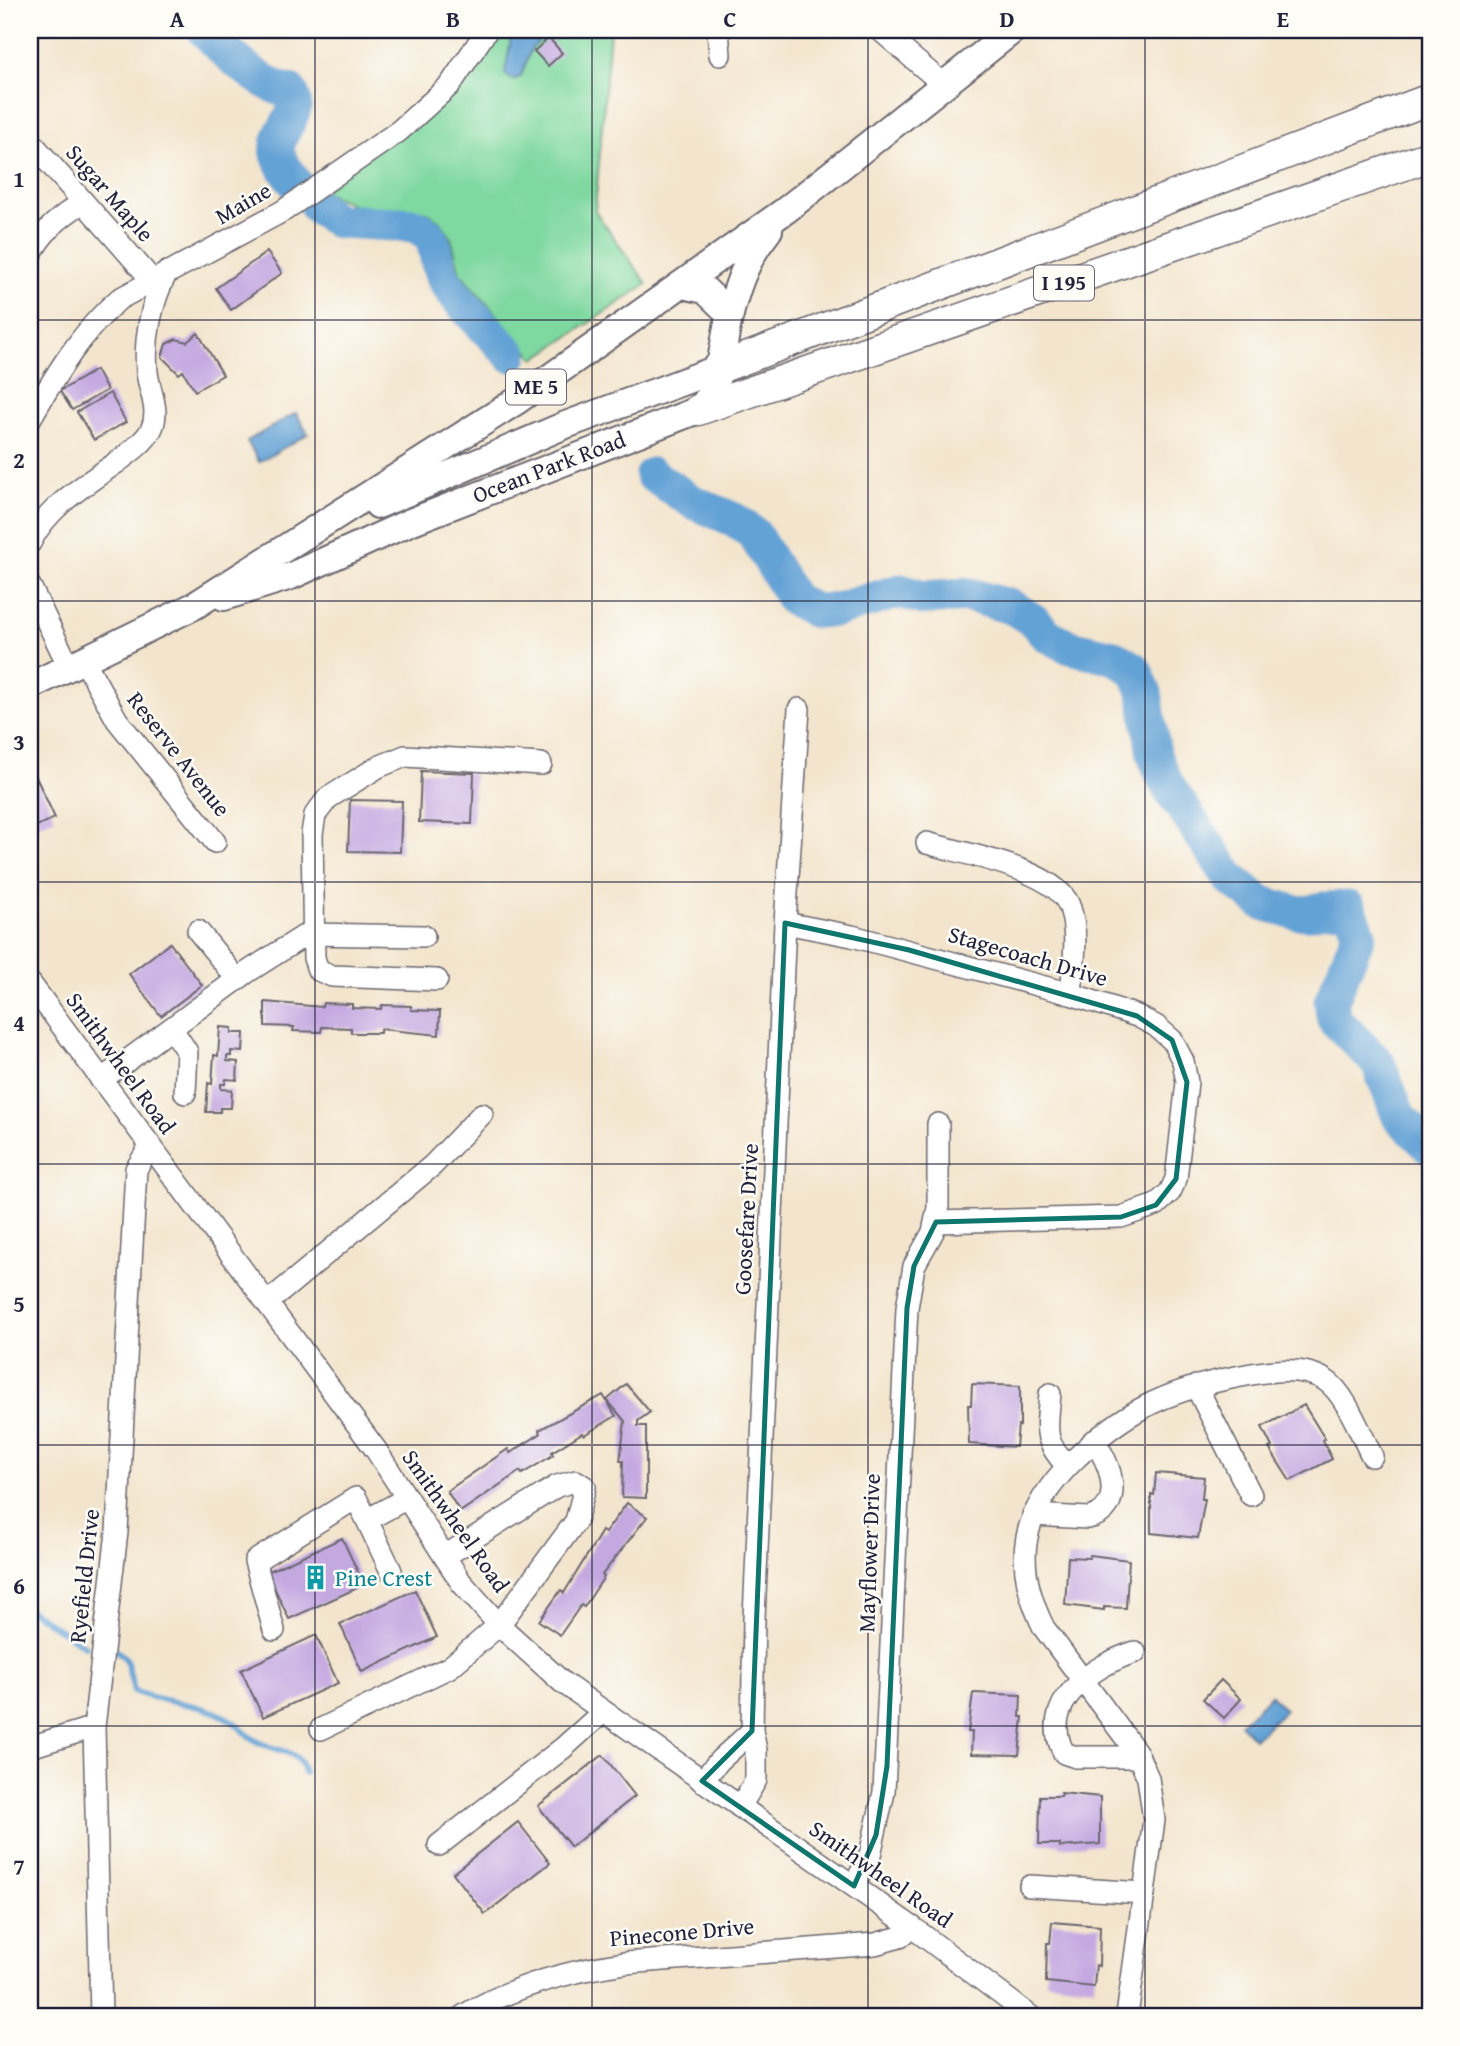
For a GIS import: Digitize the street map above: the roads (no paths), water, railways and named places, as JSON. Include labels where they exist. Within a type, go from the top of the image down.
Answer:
[{"type":"highway","name":"I 195","points":[[717,369],[1430,99]]},
{"type":"highway","name":"I 195","points":[[698,410],[1430,156]]},
{"type":"main road","name":"Ocean Park Road","points":[[30,687],[194,606],[518,400],[786,211],[1013,30]]},
{"type":"main road","name":"Ocean Park Road","points":[[194,606],[291,576],[410,522],[698,410],[712,394],[741,276],[754,248],[786,211]]},
{"type":"main road","points":[[683,285],[705,290],[730,314]]},
{"type":"main road","points":[[278,551],[499,451],[717,369]]},
{"type":"street","name":"Maine","points":[[30,419],[69,356],[97,319],[119,299],[283,211],[399,131],[450,85],[486,30]]},
{"type":"street","points":[[719,30],[720,55]]},
{"type":"street","points":[[880,30],[944,85]]},
{"type":"street","name":"Sugar Maple","points":[[30,141],[83,202],[159,276]]},
{"type":"street","points":[[30,256],[41,236],[55,221],[83,202]]},
{"type":"street","points":[[30,543],[46,517],[150,432],[155,419],[147,370],[149,325],[159,287],[159,276]]},
{"type":"street","name":"Reserve Avenue","points":[[30,586],[76,664],[117,720],[215,842]]},
{"type":"street","name":"Goosefare Drive","points":[[740,1807],[751,1794],[756,1780],[756,1749],[752,1731],[754,1618],[785,923],[799,709]]},
{"type":"street","points":[[438,980],[324,974],[316,966],[312,824],[328,798],[405,755],[541,764]]},
{"type":"street","points":[[927,843],[1040,877],[1058,887],[1070,905],[1074,925],[1071,994]]},
{"type":"street","name":"Stagecoach Drive","points":[[785,923],[886,945],[1071,994],[1137,1016],[1172,1040],[1183,1061],[1186,1082],[1184,1116],[1176,1179],[1170,1192],[1156,1205],[1140,1213],[1121,1217],[936,1222]]},
{"type":"street","points":[[198,931],[237,979]]},
{"type":"street","points":[[101,1080],[237,979],[288,944],[314,932],[424,936]]},
{"type":"street","name":"Smithwheel Road","points":[[30,983],[267,1303],[407,1498],[461,1582],[499,1625],[548,1671],[603,1712],[912,1927],[1030,2016]]},
{"type":"street","points":[[172,1029],[187,1052],[185,1093]]},
{"type":"street","points":[[267,1303],[433,1165],[466,1127],[482,1114]]},
{"type":"street","name":"Mayflower Drive","points":[[854,1886],[870,1855],[884,1792],[907,1308],[914,1266],[933,1233],[936,1222],[940,1190],[938,1124]]},
{"type":"street","name":"Ryefield Drive","points":[[102,2016],[94,1727],[117,1531],[136,1169],[150,1147]]},
{"type":"street","points":[[1127,2016],[1154,1809],[1148,1778],[1139,1757],[1044,1628],[1028,1592],[1025,1551],[1033,1515],[1044,1493],[1067,1466],[1093,1441],[1146,1404],[1196,1386],[1244,1376],[1290,1370],[1326,1380],[1338,1391],[1373,1456]]},
{"type":"street","points":[[1196,1386],[1251,1495]]},
{"type":"street","points":[[1049,1394],[1046,1434],[1051,1449],[1067,1466]]},
{"type":"street","points":[[1033,1515],[1088,1518],[1096,1516],[1108,1506],[1111,1496],[1110,1468],[1103,1452],[1093,1441]]},
{"type":"street","points":[[321,1729],[450,1667],[499,1625],[576,1521],[585,1492],[582,1483],[568,1481],[557,1486],[445,1556]]},
{"type":"street","points":[[274,1630],[255,1561],[356,1498],[391,1571]]},
{"type":"street","points":[[367,1520],[407,1498]]},
{"type":"street","points":[[1135,1652],[1112,1659],[1061,1702],[1058,1735],[1064,1753],[1076,1757],[1139,1757]]},
{"type":"street","points":[[439,1845],[563,1748],[603,1712]]},
{"type":"street","points":[[30,1747],[94,1727]]},
{"type":"street","points":[[702,1782],[720,1760],[752,1731]]},
{"type":"street","points":[[1030,1886],[1144,1893]]},
{"type":"street","name":"Pinecone Drive","points":[[463,2016],[512,1992],[584,1969],[702,1956],[875,1944],[900,1937],[912,1927]]},
{"type":"water","points":[[527,30],[538,43],[531,49],[521,76],[513,80],[505,74],[512,32]]},
{"type":"water","points":[[296,413],[308,434],[259,462],[247,441]]},
{"type":"water","points":[[1271,1695],[1285,1710],[1254,1739],[1240,1724]]},
{"type":"waterway","points":[[204,30],[256,76],[280,89],[290,91],[294,108],[280,137],[278,154],[296,184]]},
{"type":"waterway","points":[[317,207],[337,221],[413,225],[429,235],[440,271],[450,289],[511,355]]},
{"type":"waterway","points":[[652,475],[693,502],[735,520],[754,534],[793,599],[815,611],[837,610],[900,591],[923,598],[968,595],[1012,607],[1034,621],[1047,635],[1070,647],[1114,657],[1135,670],[1145,693],[1154,755],[1167,785],[1231,879],[1262,903],[1294,912],[1349,908],[1359,934],[1331,1002],[1334,1019],[1378,1063],[1399,1117],[1430,1147]]},
{"type":"waterway","points":[[30,1610],[86,1647]]},
{"type":"waterway","points":[[116,1650],[126,1659],[134,1691],[222,1715],[254,1740],[298,1759],[304,1773]]},
{"type":"place","name":"Pine Crest","points":[[315,1578]]}]
